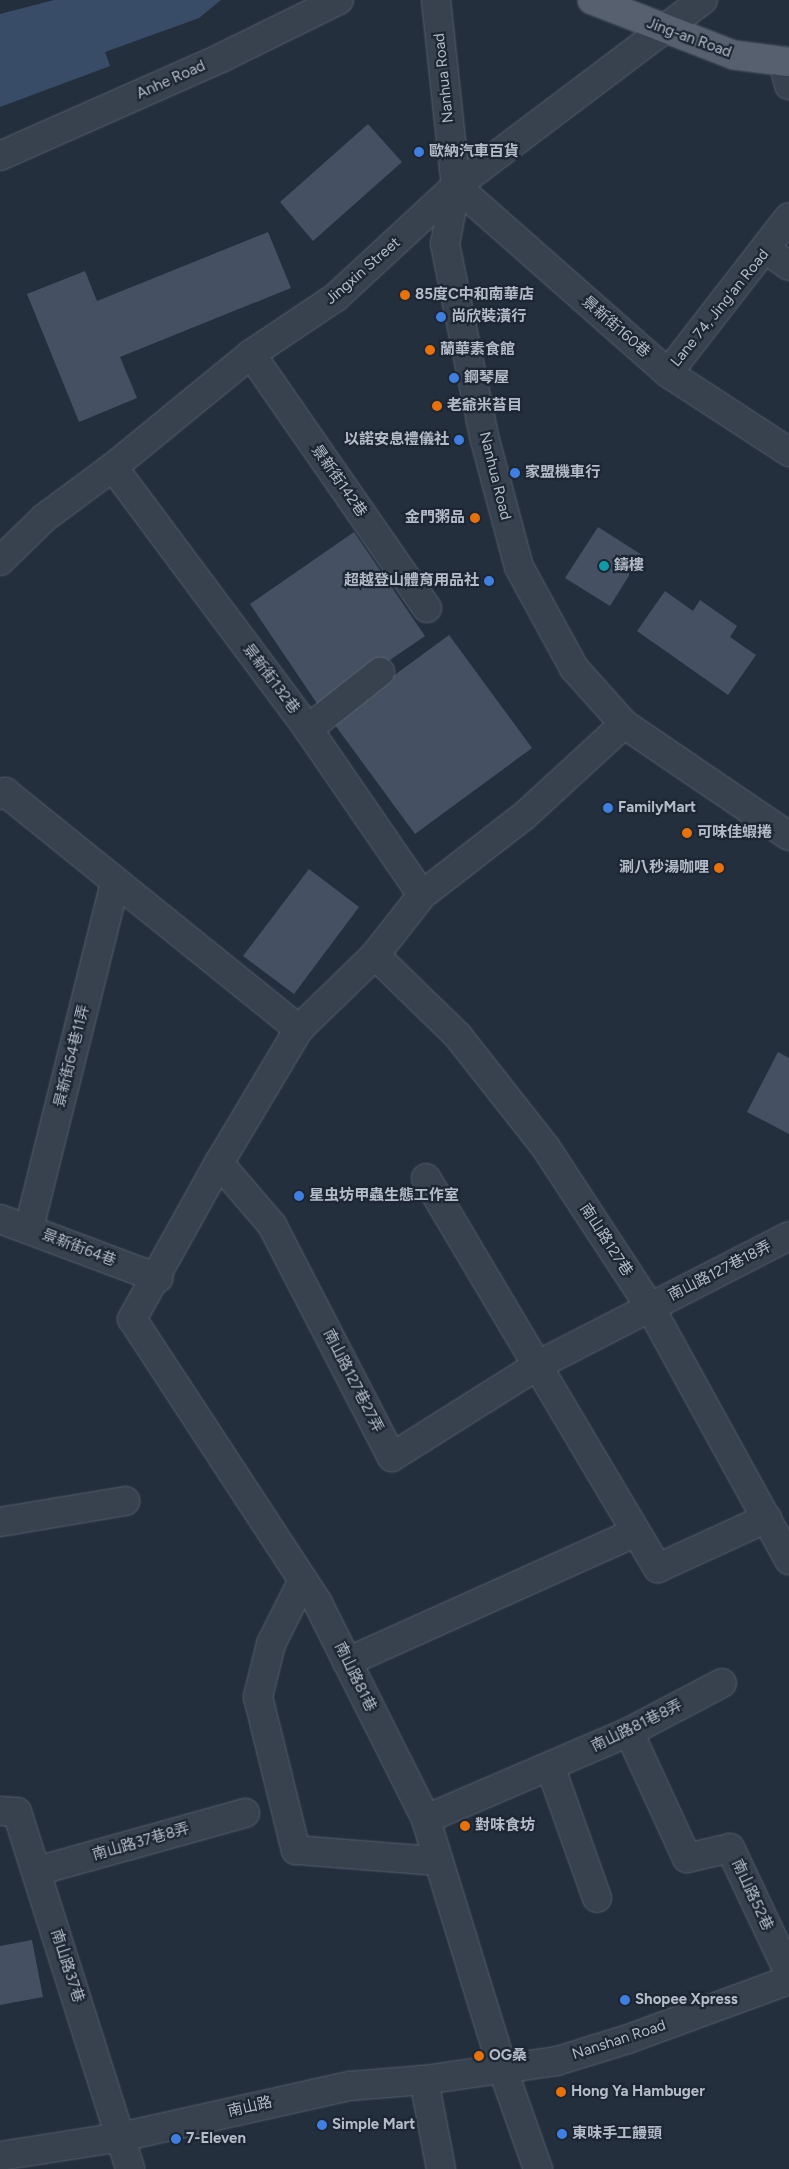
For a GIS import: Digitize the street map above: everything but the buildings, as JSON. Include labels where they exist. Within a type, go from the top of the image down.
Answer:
[{"type":"main road","name":"Jing-an Road","points":[[592,0],[663,30],[734,55],[787,70]]},
{"type":"street","name":"Anhe Road","points":[[0,156],[223,57],[339,0]]},
{"type":"street","name":"Nanhua Road","points":[[436,0],[456,186],[445,244],[486,440],[519,567],[574,668],[624,724],[789,836]]},
{"type":"street","name":"Jingxin Street","points":[[0,561],[44,518],[113,467],[251,354],[336,297],[456,186],[703,0]]},
{"type":"street","name":"景新街160巷","points":[[456,186],[668,373],[789,452]]},
{"type":"street","name":"Lane 74, Jing'an Road","points":[[668,373],[766,250],[789,217]]},
{"type":"street","points":[[766,250],[789,266]]},
{"type":"street","name":"景新街142巷","points":[[251,354],[427,608]]},
{"type":"street","name":"景新街132巷","points":[[113,467],[308,729],[422,895]]},
{"type":"street","points":[[308,729],[380,672]]},
{"type":"street","points":[[158,1278],[219,1163],[299,1029],[375,954],[422,895],[524,816],[624,724]]},
{"type":"street","points":[[0,795],[5,792],[115,883],[299,1029]]},
{"type":"street","name":"景新街64巷11弄","points":[[29,1228],[115,883]]},
{"type":"street","name":"南山路127巷","points":[[375,954],[458,1036],[540,1141],[650,1307],[789,1560]]},
{"type":"street","name":"南山路127巷27弄","points":[[219,1163],[272,1225],[392,1457],[538,1365],[650,1307]]},
{"type":"street","points":[[426,1178],[538,1365],[634,1533],[658,1568],[767,1518]]},
{"type":"street","name":"景新街64巷","points":[[0,1219],[29,1228],[158,1278]]},
{"type":"street","name":"南山路127巷18弄","points":[[650,1307],[789,1236]]},
{"type":"street","name":"南山路81巷","points":[[158,1278],[132,1319],[304,1580],[426,1819],[436,1861],[502,2070],[538,2169]]},
{"type":"street","points":[[0,1522],[125,1501]]},
{"type":"street","points":[[347,1662],[634,1533]]},
{"type":"street","points":[[304,1580],[271,1644],[258,1697],[296,1850],[436,1861]]},
{"type":"street","name":"南山路81巷8弄","points":[[426,1819],[629,1732],[722,1683]]},
{"type":"street","name":"南山路52巷","points":[[629,1732],[687,1858],[730,1848],[789,1973]]},
{"type":"street","points":[[550,1766],[597,1898]]},
{"type":"street","name":"南山路37巷","points":[[0,1811],[18,1812],[130,2169]]},
{"type":"street","name":"南山路37巷8弄","points":[[36,1871],[245,1813]]},
{"type":"street","name":"Nanshan Road","points":[[502,2070],[557,2061],[628,2039],[789,1980]]},
{"type":"street","name":"南山路","points":[[0,2156],[121,2137],[350,2086],[424,2080],[502,2070]]},
{"type":"street","points":[[424,2080],[441,2169]]},
{"type":"water","points":[[54,0],[221,0],[199,18],[105,52],[110,66],[0,107],[0,14]]},
{"type":"place","name":"歐納汽車百貨","points":[[419,152]]},
{"type":"place","name":"85度C中和南華店","points":[[405,295]]},
{"type":"place","name":"尚欣裝潢行","points":[[441,317]]},
{"type":"place","name":"蘭華素食館","points":[[430,350]]},
{"type":"place","name":"鋼琴屋","points":[[454,378]]},
{"type":"place","name":"老爺米苔目","points":[[437,406]]},
{"type":"place","name":"以諾安息禮儀社","points":[[459,440]]},
{"type":"place","name":"家盟機車行","points":[[515,473]]},
{"type":"place","name":"金門粥品","points":[[475,518]]},
{"type":"place","name":"鑄樓","points":[[604,566]]},
{"type":"place","name":"超越登山體育用品社","points":[[489,581]]},
{"type":"place","name":"FamilyMart","points":[[608,808]]},
{"type":"place","name":"可味佳蝦捲","points":[[687,833]]},
{"type":"place","name":"涮八秒湯咖哩","points":[[719,868]]},
{"type":"place","name":"星虫坊甲蟲生態工作室","points":[[299,1196]]},
{"type":"place","name":"對味食坊","points":[[465,1826]]},
{"type":"place","name":"Shopee Xpress","points":[[625,2000]]},
{"type":"place","name":"OG桑","points":[[479,2056]]},
{"type":"place","name":"Hong Ya Hambuger","points":[[561,2092]]},
{"type":"place","name":"Simple Mart","points":[[322,2125]]},
{"type":"place","name":"東味手工饅頭","points":[[562,2134]]},
{"type":"place","name":"7-Eleven","points":[[176,2139]]}]
